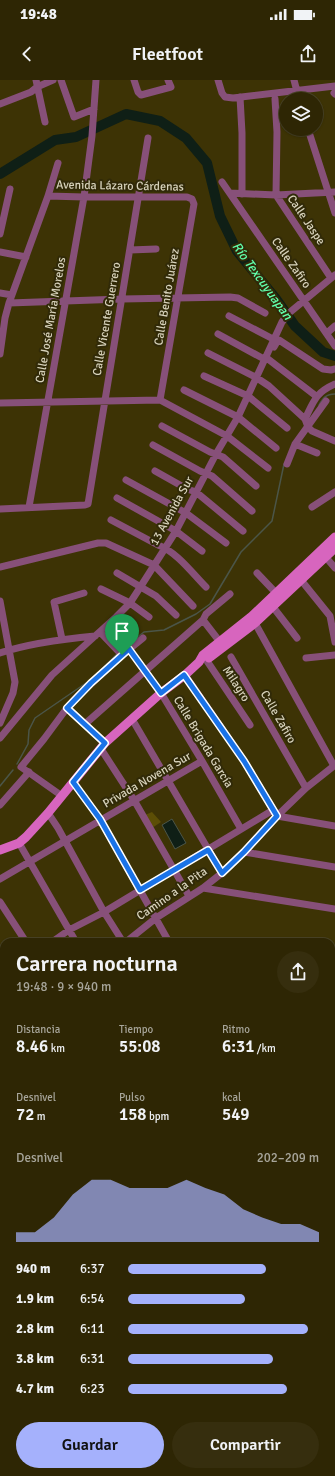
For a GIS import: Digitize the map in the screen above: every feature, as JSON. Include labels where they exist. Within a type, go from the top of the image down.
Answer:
[{"type":"main road","points":[[203,659],[255,623],[273,607],[329,552],[335,537]]},
{"type":"main road","points":[[0,850],[18,843],[34,829],[103,746],[132,719],[203,659],[220,642],[252,616],[276,593],[329,552]]},
{"type":"street","points":[[36,83],[53,80]]},
{"type":"street","points":[[61,80],[74,117],[94,109]]},
{"type":"street","name":"Calle José María Morelos","points":[[30,507],[84,197],[92,136],[96,80]]},
{"type":"street","points":[[134,80],[138,92],[141,95],[170,84]]},
{"type":"street","points":[[218,80],[222,93],[225,97],[233,98],[296,90],[327,83],[335,86]]},
{"type":"street","points":[[294,80],[296,90]]},
{"type":"street","points":[[0,104],[31,92],[36,83]]},
{"type":"street","points":[[36,83],[45,122]]},
{"type":"street","points":[[240,97],[242,133],[242,194]]},
{"type":"street","points":[[275,99],[277,132],[276,195]]},
{"type":"street","points":[[311,136],[332,192],[335,212]]},
{"type":"street","name":"Calle Vicente Guerrero","points":[[30,507],[85,506],[88,504],[148,138]]},
{"type":"street","points":[[0,354],[2,321],[48,196],[58,163]]},
{"type":"street","name":"Calle Zafiro","points":[[222,182],[335,346]]},
{"type":"street","points":[[0,234],[10,189]]},
{"type":"street","points":[[230,193],[276,195],[332,192]]},
{"type":"street","name":"Calle Jaspe","points":[[276,195],[333,277]]},
{"type":"street","name":"Avenida Lázaro Cárdenas","points":[[48,196],[187,197],[192,199]]},
{"type":"street","name":"Calle Benito Juárez","points":[[160,400],[194,204],[192,199]]},
{"type":"street","points":[[130,250],[156,249]]},
{"type":"street","points":[[0,252],[26,257]]},
{"type":"street","name":"13 Avenida Sur","points":[[0,738],[52,675],[98,634],[130,602],[186,513],[216,454],[238,417],[276,340],[282,322],[289,313],[333,277]]},
{"type":"street","points":[[0,293],[12,295]]},
{"type":"street","points":[[9,303],[178,297],[238,298],[265,313]]},
{"type":"street","points":[[229,316],[276,340],[323,369],[335,369]]},
{"type":"street","points":[[327,333],[335,326]]},
{"type":"street","points":[[218,334],[266,359],[316,396]]},
{"type":"street","points":[[208,353],[257,378],[269,386],[304,419],[312,431],[335,441]]},
{"type":"street","points":[[204,376],[248,396],[287,428]]},
{"type":"street","points":[[304,419],[316,396],[324,389],[335,384]]},
{"type":"street","points":[[184,390],[238,417],[276,448]]},
{"type":"street","points":[[0,403],[160,400],[227,436],[268,468]]},
{"type":"street","points":[[287,464],[295,444],[326,401]]},
{"type":"street","points":[[162,426],[210,452],[223,457],[256,486]]},
{"type":"street","points":[[295,444],[317,453]]},
{"type":"street","points":[[153,445],[212,476],[252,511]]},
{"type":"street","points":[[155,472],[187,490],[196,492],[243,531]]},
{"type":"street","points":[[126,480],[186,513],[226,544]]},
{"type":"street","points":[[312,507],[335,492]]},
{"type":"street","points":[[117,498],[176,531],[202,551]]},
{"type":"street","points":[[0,508],[30,507]]},
{"type":"street","points":[[111,520],[172,553],[206,588]]},
{"type":"street","points":[[0,567],[98,543],[106,543],[154,565],[193,606]]},
{"type":"street","points":[[329,552],[335,568]]},
{"type":"street","points":[[117,572],[156,596],[176,615]]},
{"type":"street","points":[[257,573],[276,593]]},
{"type":"street","points":[[301,580],[330,616],[335,642]]},
{"type":"street","points":[[101,589],[130,602],[148,617]]},
{"type":"street","points":[[62,639],[54,602],[84,593]]},
{"type":"street","points":[[85,724],[203,620],[206,614],[230,594]]},
{"type":"street","points":[[0,601],[15,682],[13,693],[0,723]]},
{"type":"street","points":[[273,607],[297,638]]},
{"type":"street","points":[[116,617],[128,630]]},
{"type":"street","points":[[203,620],[220,642]]},
{"type":"street","points":[[255,623],[335,766]]},
{"type":"street","points":[[0,653],[62,639],[98,634],[122,655]]},
{"type":"street","points":[[62,796],[21,767],[44,740],[67,708],[91,683],[143,638]]},
{"type":"street","name":"Calle Brigada García","points":[[129,649],[161,693],[241,829]]},
{"type":"street","points":[[306,658],[335,655]]},
{"type":"street","name":"Calle Zafiro","points":[[231,657],[306,788]]},
{"type":"street","name":"Milagro","points":[[203,659],[250,725]]},
{"type":"street","points":[[184,675],[244,761],[275,813]]},
{"type":"street","points":[[67,708],[85,724],[103,746],[189,896]]},
{"type":"street","points":[[132,719],[222,873]]},
{"type":"street","name":"Privada Novena Sur","points":[[0,879],[65,842],[100,819],[202,761]]},
{"type":"street","name":"Camino a la Pita","points":[[129,938],[156,918],[203,888],[222,873],[244,852],[275,813],[335,766]]},
{"type":"street","points":[[0,805],[29,772]]},
{"type":"street","points":[[73,782],[100,819],[167,938]]},
{"type":"street","points":[[48,813],[58,828],[104,912],[121,938]]},
{"type":"street","points":[[58,938],[69,930],[104,912],[241,829],[275,813],[335,826]]},
{"type":"street","points":[[18,843],[74,938]]},
{"type":"street","points":[[244,852],[335,867]]},
{"type":"street","points":[[203,888],[335,909]]},
{"type":"street","points":[[0,902],[23,938]]},
{"type":"shaded area","points":[[152,812],[161,822],[152,828],[145,815]]},
{"type":"shaded area","points":[[172,819],[186,843],[175,849],[162,825]]},
{"type":"waterway","name":"Río Texcuyuapan","points":[[0,174],[55,140],[76,137],[126,114],[160,121],[186,138],[207,163],[220,216],[237,251],[276,299],[295,326],[323,352],[335,356]]},
{"type":"waterway","points":[[319,405],[325,397],[335,394]]},
{"type":"waterway","points":[[123,648],[144,632],[164,630],[196,614],[210,604],[241,552],[272,521],[284,464]]},
{"type":"waterway","points":[[100,671],[117,654]]},
{"type":"waterway","points":[[17,764],[28,744],[29,730],[35,718],[86,683]]},
{"type":"waterway","points":[[0,786],[13,770]]},
{"type":"route","points":[[129,649],[161,693],[184,675],[244,761],[277,816],[265,831],[222,873],[208,850],[140,890],[100,819],[73,782],[105,743],[67,708],[91,683],[122,655],[129,649]]}]
